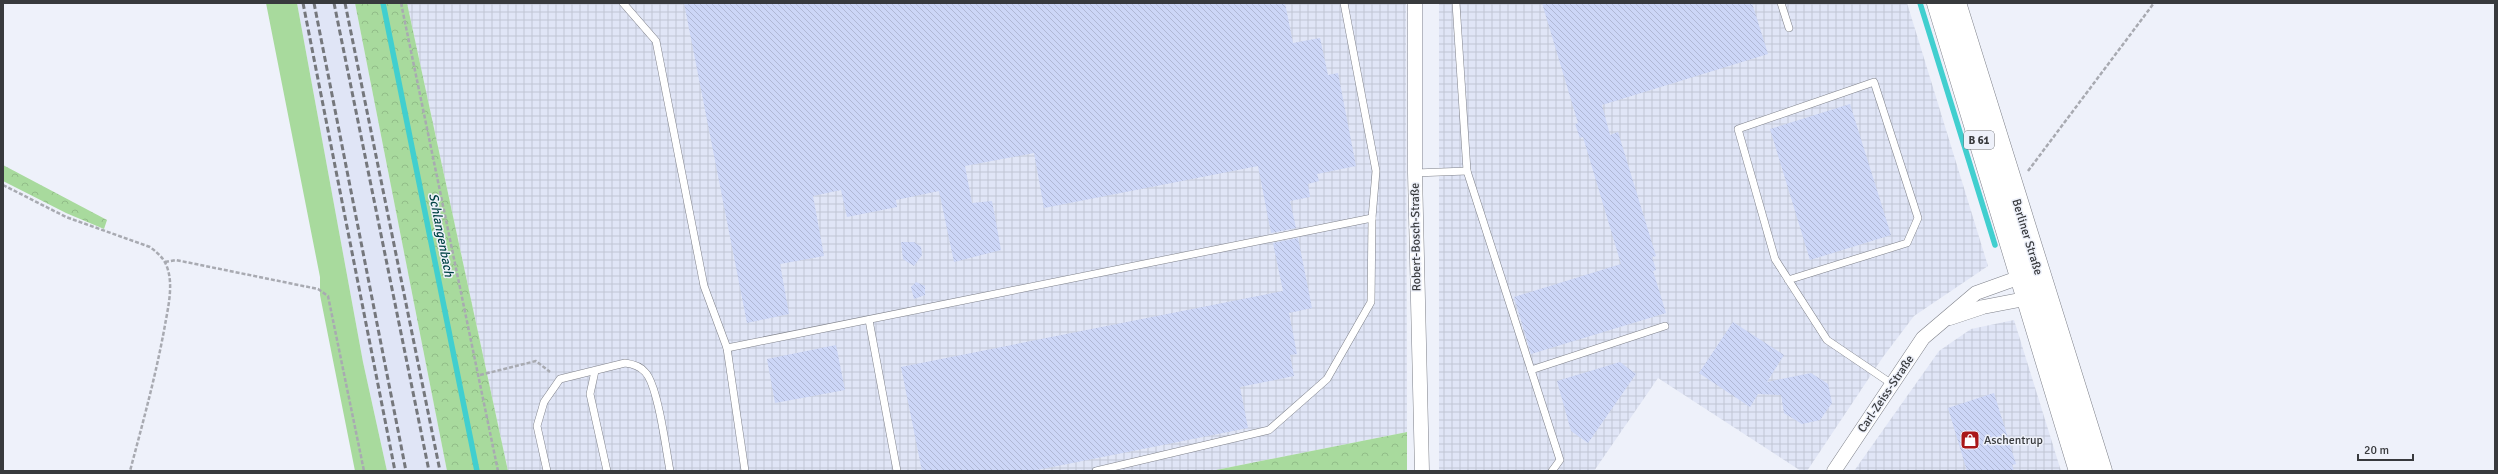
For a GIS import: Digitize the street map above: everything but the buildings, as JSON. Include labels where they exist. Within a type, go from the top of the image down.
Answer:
[{"type":"main road","name":"Berliner Straße","points":[[1938,3],[2037,297],[2101,471]]},
{"type":"main road","name":"Berliner Straße","points":[[1955,3],[2010,181],[2029,274]]},
{"type":"main road","name":"Berliner Straße","points":[[2037,297],[2080,471]]},
{"type":"street","name":"Robert-Bosch-Straße","points":[[1415,3],[1415,173],[1422,471]]},
{"type":"street","name":"Carl-Zeiss-Straße","points":[[1834,471],[1923,338],[1942,320],[1976,293],[2029,274]]},
{"type":"street","name":"Carl-Zeiss-Straße","points":[[1942,320],[1983,307],[2037,297]]},
{"type":"lane","points":[[623,3],[656,41],[704,286],[727,348],[745,471]]},
{"type":"lane","points":[[1096,471],[1269,430],[1327,379],[1371,302],[1372,218],[1376,171],[1344,3]]},
{"type":"lane","points":[[1456,3],[1467,171],[1560,460],[1552,471]]},
{"type":"lane","points":[[1781,3],[1789,28]]},
{"type":"lane","points":[[1788,280],[1907,243],[1918,218],[1874,82],[1738,129],[1775,259],[1788,280],[1827,340],[1892,384]]},
{"type":"lane","points":[[1415,173],[1467,171]]},
{"type":"lane","points":[[727,348],[1372,218]]},
{"type":"lane","points":[[869,320],[897,471]]},
{"type":"lane","points":[[1531,370],[1665,326]]},
{"type":"lane","points":[[547,471],[537,426],[544,402],[560,379],[595,371],[606,366],[625,363],[636,365],[645,372],[653,385],[670,471]]},
{"type":"lane","points":[[595,371],[590,394],[607,471]]},
{"type":"path","points":[[401,3],[480,375],[498,471]]},
{"type":"path","points":[[2010,181],[2031,168],[2154,3]]},
{"type":"path","points":[[3,185],[66,217],[150,247],[161,255],[169,271],[169,302],[156,377],[130,471]]},
{"type":"path","points":[[165,262],[176,260],[318,289],[328,296],[364,471]]},
{"type":"path","points":[[480,375],[536,362],[560,379]]},
{"type":"shaded area","points":[[297,3],[355,3],[447,471],[387,471],[363,362]]},
{"type":"shaded area","points":[[407,3],[1406,3],[1407,432],[1211,471],[508,471]]},
{"type":"shaded area","points":[[1439,3],[1907,3],[1988,266],[1914,316],[1883,357],[1807,471],[1801,471],[1658,378],[1594,471],[1439,471]]},
{"type":"shaded area","points":[[2014,320],[2061,471],[1854,471],[1939,351],[1971,329]]},
{"type":"green space","points":[[266,3],[297,3],[363,362],[387,471],[355,471],[320,295],[320,277]]},
{"type":"green space","points":[[355,3],[407,3],[508,471],[447,471]]},
{"type":"green space","points":[[3,165],[107,220],[104,229],[66,213],[3,181]]},
{"type":"green space","points":[[1407,432],[1407,471],[1211,471]]},
{"type":"waterway","name":"Schlangenbach","points":[[383,3],[477,471]]},
{"type":"waterway","points":[[1920,3],[1995,245]]},
{"type":"railway","points":[[303,3],[395,471]]},
{"type":"railway","points":[[314,3],[406,471]]},
{"type":"railway","points":[[334,3],[429,471]]},
{"type":"railway","points":[[345,3],[440,471]]},
{"type":"place","name":"Aschentrup","points":[[1970,440]]}]
